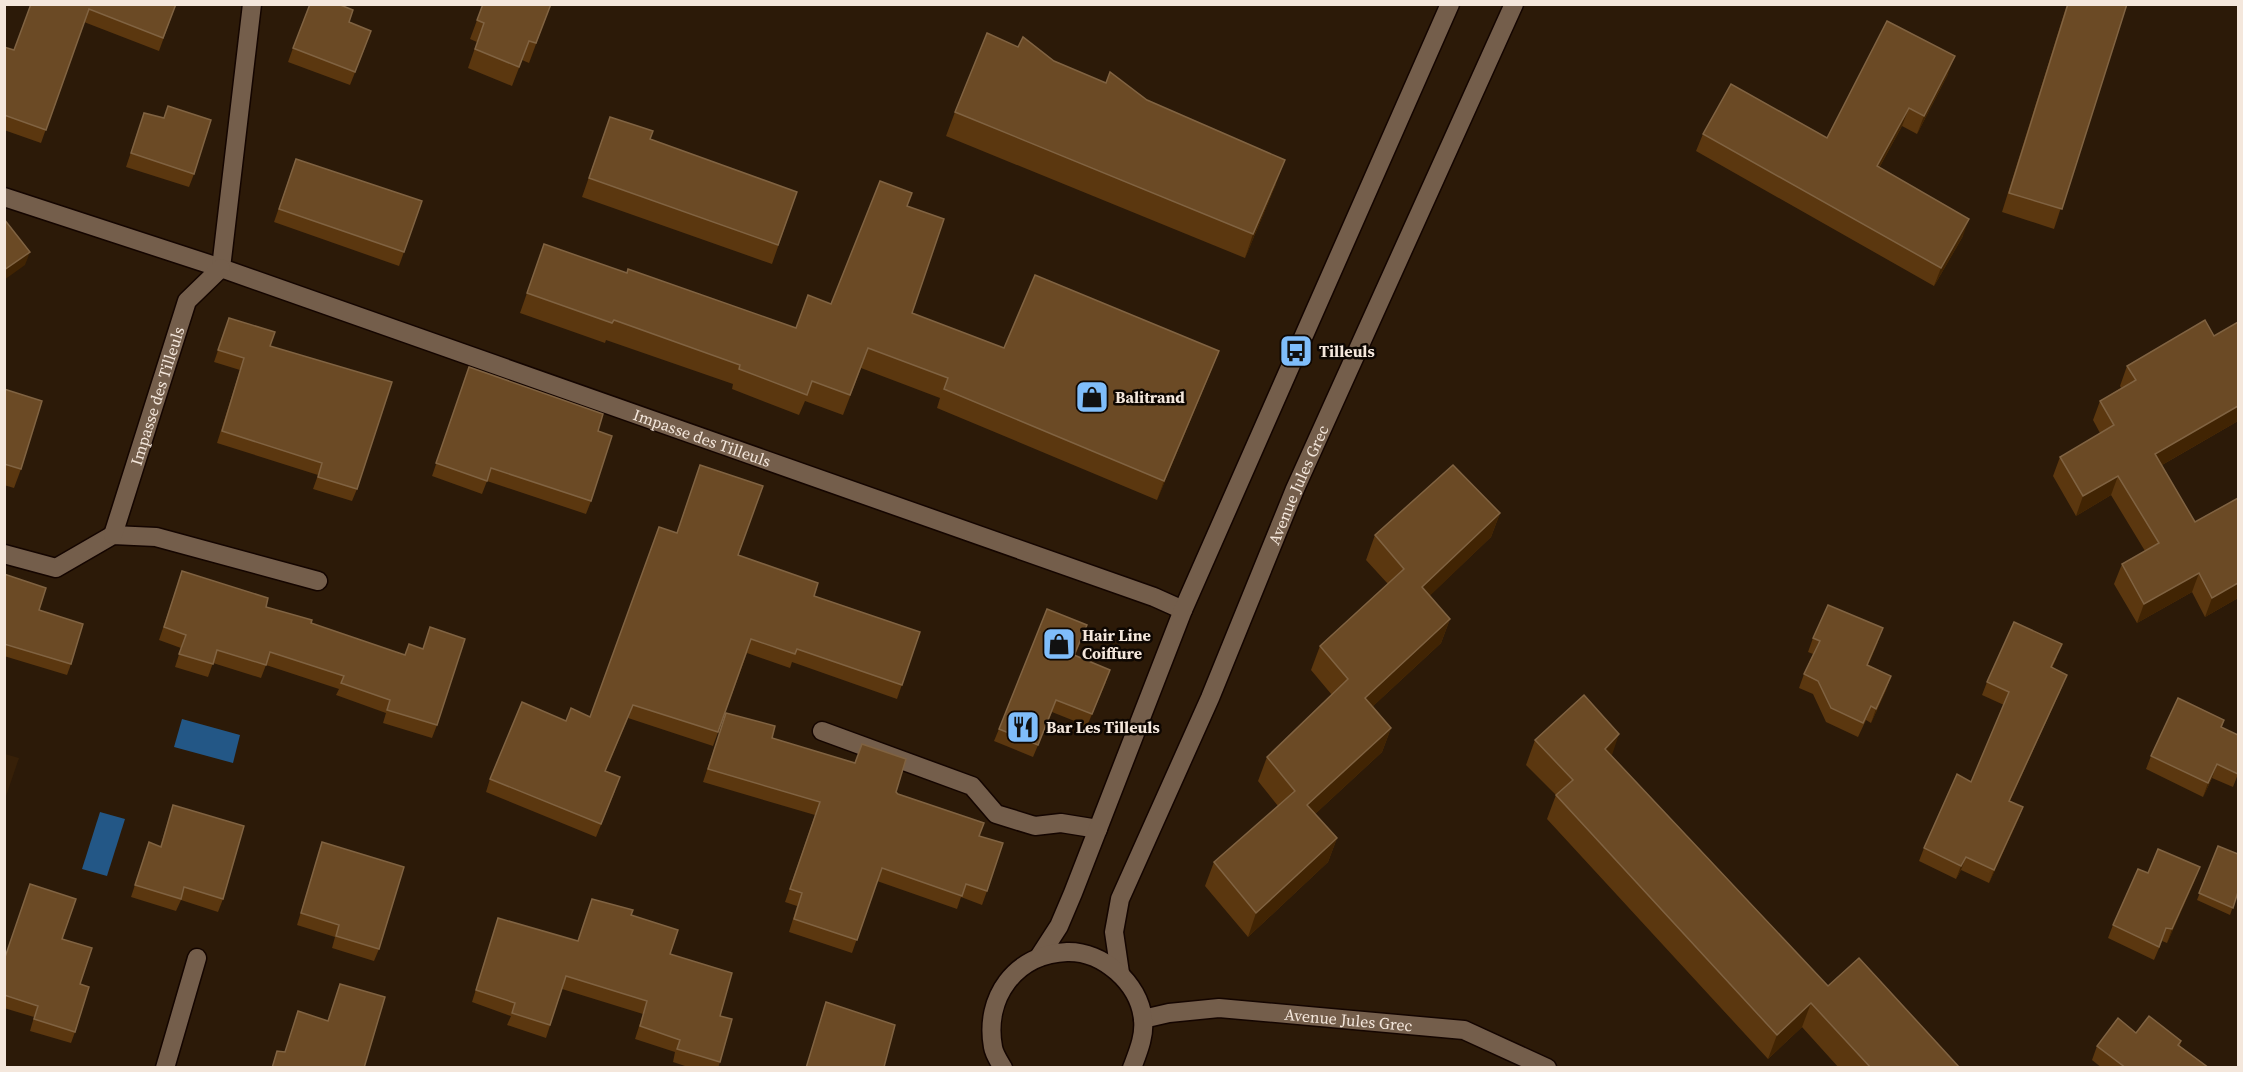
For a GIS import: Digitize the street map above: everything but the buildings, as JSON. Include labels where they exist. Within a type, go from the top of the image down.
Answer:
[{"type":"street","points":[[4,197],[221,268],[252,4]]},
{"type":"street","points":[[1039,957],[1059,926],[1183,610],[1450,4]]},
{"type":"street","name":"Avenue Jules Grec","points":[[1120,973],[1114,932],[1120,899],[1210,698],[1295,489],[1514,4]]},
{"type":"street","name":"Impasse des Tilleuls","points":[[113,535],[187,301],[221,268],[1154,597],[1183,610]]},
{"type":"street","points":[[4,554],[56,568],[113,535],[156,537],[318,581]]},
{"type":"street","points":[[822,731],[972,786],[996,814],[1035,826],[1061,823],[1098,829]]},
{"type":"street","points":[[1003,1068],[993,1049],[991,1021],[998,994],[1015,972],[1039,957],[1067,952],[1096,957],[1120,973],[1135,994],[1143,1019],[1141,1046],[1132,1068]]},
{"type":"street","points":[[165,1068],[197,958]]},
{"type":"street","name":"Avenue Jules Grec","points":[[1143,1019],[1169,1013],[1219,1008],[1464,1030],[1546,1068]]},
{"type":"shaded area","points":[[4,754],[19,758],[5,799]]},
{"type":"water","points":[[182,719],[240,735],[233,763],[174,747]]},
{"type":"water","points":[[100,812],[125,819],[107,876],[82,869]]},
{"type":"place","name":"Tilleuls","points":[[1296,351]]},
{"type":"place","name":"Balitrand","points":[[1092,397]]},
{"type":"place","name":"Hair Line Coiffure","points":[[1059,644]]},
{"type":"place","name":"Bar Les Tilleuls","points":[[1023,727]]}]
